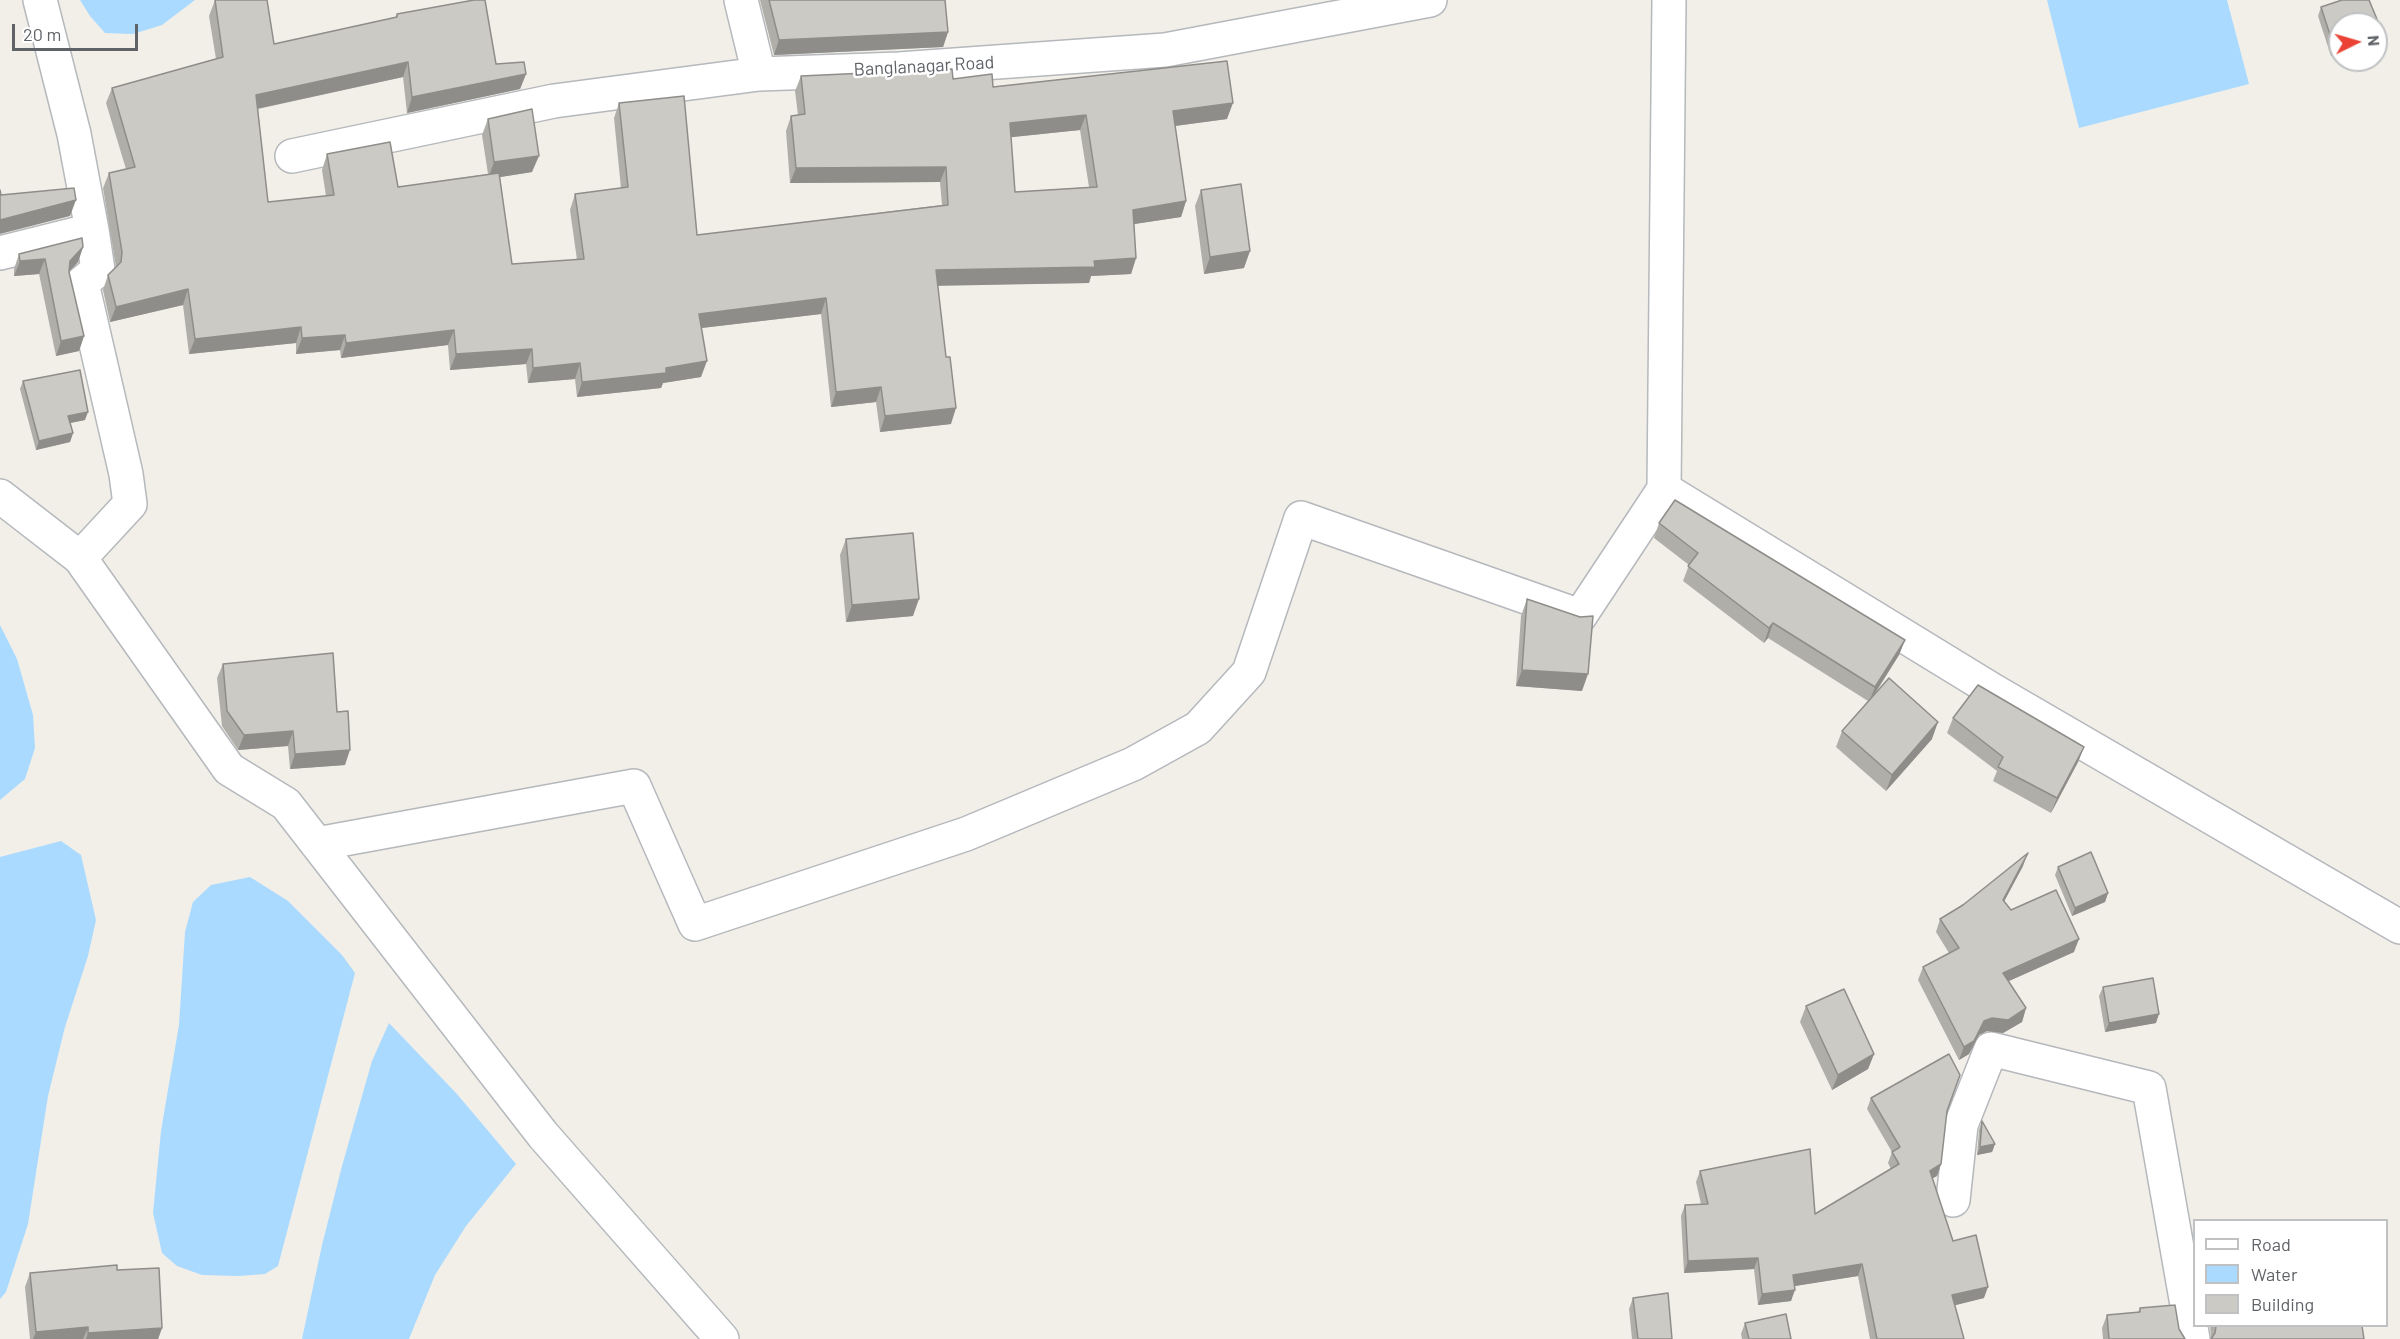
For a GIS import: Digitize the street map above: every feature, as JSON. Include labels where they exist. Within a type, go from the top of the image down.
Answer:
[{"type":"street","points":[[40,0],[74,134],[92,230],[98,270],[82,283],[126,474],[130,504],[80,558]]},
{"type":"street","points":[[741,0],[759,74]]},
{"type":"street","name":"Banglanagar Road","points":[[292,156],[554,101],[759,74],[899,69],[1165,50],[1430,0]]},
{"type":"street","points":[[317,844],[634,786],[695,924],[966,834],[1132,764],[1198,728],[1249,672],[1301,518],[1580,616],[1664,489],[1669,0]]},
{"type":"street","points":[[0,253],[92,230]]},
{"type":"street","points":[[1664,489],[1994,691],[2400,927]]},
{"type":"street","points":[[0,496],[80,558],[229,769],[286,804],[543,1135],[722,1339]]},
{"type":"street","points":[[1953,1200],[1961,1125],[1991,1049],[2149,1088],[2193,1339]]},
{"type":"water","points":[[80,0],[195,0],[162,25],[133,34],[105,33]]},
{"type":"water","points":[[2047,0],[2227,0],[2249,84],[2079,128]]},
{"type":"water","points":[[0,625],[17,659],[33,715],[35,748],[25,779],[0,800]]},
{"type":"water","points":[[61,841],[81,855],[96,920],[48,1096],[28,1224],[6,1292],[0,1299],[0,857]]},
{"type":"water","points":[[250,877],[288,901],[342,955],[355,973],[278,1266],[265,1274],[202,1275],[177,1266],[162,1253],[153,1213],[161,1131],[179,1025],[185,932],[193,902],[211,885]]},
{"type":"water","points":[[389,1023],[457,1094],[516,1164],[466,1226],[435,1275],[409,1339],[302,1339],[342,1166],[372,1061]]},
{"type":"building","points":[[215,0],[267,0],[274,44],[397,17],[397,14],[485,0],[496,64],[524,62],[526,74],[412,97],[408,62],[256,95],[268,202],[334,195],[327,154],[390,142],[398,187],[499,173],[512,264],[584,259],[575,194],[628,187],[619,103],[684,96],[697,235],[948,205],[946,167],[796,168],[791,116],[805,114],[801,76],[952,69],[953,79],[992,74],[993,87],[1227,61],[1233,103],[1173,111],[1186,201],[1133,210],[1136,258],[1094,261],[1095,267],[936,270],[946,357],[950,357],[956,408],[885,416],[881,387],[836,392],[826,298],[699,314],[707,361],[666,368],[666,373],[582,382],[580,363],[533,368],[532,349],[456,354],[454,330],[346,343],[345,335],[302,338],[301,327],[195,339],[188,289],[116,307],[108,275],[121,262],[122,252],[109,173],[135,167],[112,88],[223,57]],"holes":[[[1086,115],[1097,187],[1015,192],[1010,123]]]},
{"type":"building","points":[[769,0],[945,0],[948,32],[779,40]]},
{"type":"building","points":[[2342,0],[2369,0],[2374,12],[2328,12],[2328,29],[2321,7]]},
{"type":"building","points":[[532,109],[539,156],[494,162],[488,119]]},
{"type":"building","points":[[1241,184],[1250,251],[1210,257],[1201,190]]},
{"type":"building","points":[[74,188],[76,200],[0,220],[0,190],[1,195]]},
{"type":"building","points":[[82,238],[83,247],[70,261],[69,272],[84,336],[61,341],[45,259],[20,261],[19,254]]},
{"type":"building","points":[[80,370],[88,412],[68,416],[73,433],[39,441],[23,381]]},
{"type":"building","points":[[1675,500],[1905,640],[1875,687],[1773,623],[1769,628],[1688,566],[1698,553],[1659,523]]},
{"type":"building","points":[[913,533],[919,599],[852,605],[846,539]]},
{"type":"building","points":[[1527,599],[1580,617],[1593,616],[1588,674],[1522,670]]},
{"type":"building","points":[[333,653],[337,712],[348,711],[350,750],[295,754],[293,731],[244,735],[227,711],[223,664]]},
{"type":"building","points":[[1889,678],[1938,722],[1892,775],[1842,731]]},
{"type":"building","points":[[1978,685],[2084,747],[2057,798],[1998,767],[2003,757],[1953,718]]},
{"type":"building","points":[[2091,852],[2108,893],[2075,908],[2058,867]]},
{"type":"building","points":[[2028,853],[2003,900],[2011,910],[2056,890],[2079,939],[2003,973],[2026,1008],[2008,1020],[1992,1018],[1984,1021],[1974,1041],[1964,1047],[1923,967],[1959,948],[1940,919],[1963,905]]},
{"type":"building","points":[[2153,978],[2159,1014],[2109,1023],[2103,987]]},
{"type":"building","points":[[1844,989],[1874,1054],[1838,1075],[1806,1006]]},
{"type":"building","points":[[1949,1054],[1960,1075],[1947,1111],[1941,1164],[1930,1171],[1953,1241],[1976,1235],[1988,1287],[1952,1295],[1964,1339],[1877,1339],[1862,1264],[1793,1275],[1795,1290],[1762,1294],[1758,1258],[1688,1261],[1685,1205],[1708,1204],[1700,1171],[1810,1149],[1815,1214],[1899,1164],[1892,1152],[1900,1147],[1871,1098]]},
{"type":"building","points":[[1982,1121],[1995,1144],[1980,1147]]},
{"type":"building","points":[[117,1265],[117,1270],[159,1268],[162,1328],[88,1333],[88,1327],[36,1332],[30,1273]]},
{"type":"building","points":[[1668,1293],[1672,1339],[1638,1339],[1633,1298]]},
{"type":"building","points":[[2175,1305],[2179,1329],[2185,1339],[2109,1339],[2107,1315],[2140,1312],[2140,1308]]},
{"type":"building","points":[[1786,1314],[1791,1339],[1749,1339],[1745,1323]]},
{"type":"building","points":[[2216,1327],[2362,1327],[2364,1339],[2211,1339]]}]
